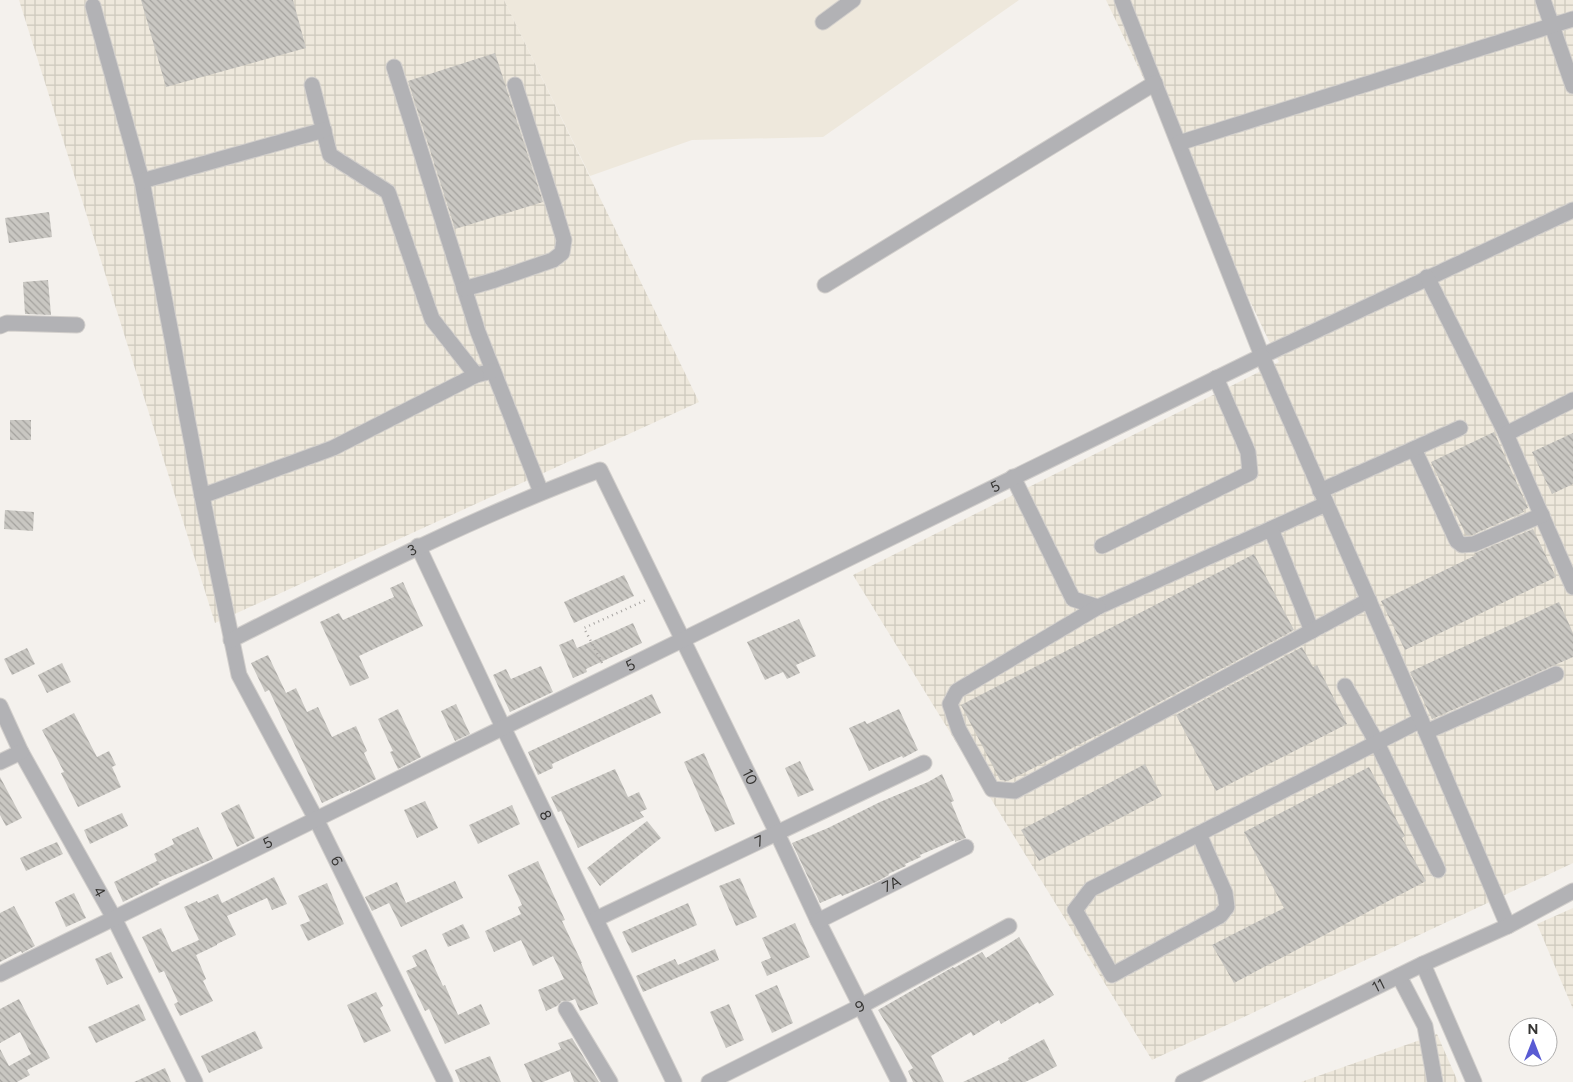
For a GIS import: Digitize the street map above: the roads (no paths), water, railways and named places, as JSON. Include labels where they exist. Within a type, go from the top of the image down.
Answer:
[{"type":"street","points":[[822,22],[853,0]]},
{"type":"street","points":[[1122,0],[1262,356],[1424,726],[1508,926]]},
{"type":"street","points":[[1543,0],[1573,86]]},
{"type":"street","name":"6","points":[[93,6],[142,182],[202,496],[239,675],[316,819],[445,1082]]},
{"type":"street","points":[[1179,144],[1573,19]]},
{"type":"street","points":[[394,67],[478,332],[541,492]]},
{"type":"street","points":[[825,285],[1155,83]]},
{"type":"street","points":[[312,86],[330,155],[388,192],[432,319],[476,375]]},
{"type":"street","points":[[464,288],[495,280],[553,260],[562,253],[564,240],[560,225],[515,86]]},
{"type":"street","points":[[142,182],[324,130]]},
{"type":"street","name":"5","points":[[0,974],[1216,378],[1427,277],[1573,210]]},
{"type":"street","points":[[1427,277],[1506,434],[1573,587]]},
{"type":"street","points":[[0,326],[8,323],[77,325]]},
{"type":"street","points":[[202,496],[333,448],[476,375],[492,371]]},
{"type":"street","points":[[1102,546],[1250,473],[1248,452],[1216,378]]},
{"type":"street","points":[[1506,434],[1573,400]]},
{"type":"street","points":[[1368,600],[1015,791],[992,789],[959,730],[950,704],[957,692],[1098,607],[1271,529],[1323,497],[1414,449],[1460,428]]},
{"type":"street","points":[[1414,449],[1457,541],[1462,545],[1474,544],[1542,516]]},
{"type":"street","name":"3","points":[[231,640],[418,546],[541,492],[600,470]]},
{"type":"street","name":"10","points":[[600,470],[818,921],[899,1082]]},
{"type":"street","points":[[1013,477],[1073,599],[1098,607]]},
{"type":"street","points":[[1271,529],[1312,631]]},
{"type":"street","name":"8","points":[[418,546],[674,1082]]},
{"type":"street","points":[[1199,834],[1225,893],[1227,907],[1220,916],[1112,975],[1075,910],[1091,889],[1376,743],[1556,674]]},
{"type":"street","points":[[1345,686],[1376,743],[1438,870]]},
{"type":"street","name":"4","points":[[0,706],[21,752],[114,918],[195,1082]]},
{"type":"street","points":[[0,762],[21,752]]},
{"type":"street","name":"7","points":[[596,919],[924,763]]},
{"type":"street","name":"7A","points":[[818,921],[966,847]]},
{"type":"street","name":"11","points":[[1183,1082],[1423,964],[1508,926],[1572,893]]},
{"type":"street","name":"9","points":[[708,1082],[861,1006],[1009,926]]},
{"type":"street","points":[[1423,964],[1474,1082]]},
{"type":"street","points":[[1400,976],[1424,1026],[1435,1082]]},
{"type":"street","points":[[566,1009],[610,1082]]}]
